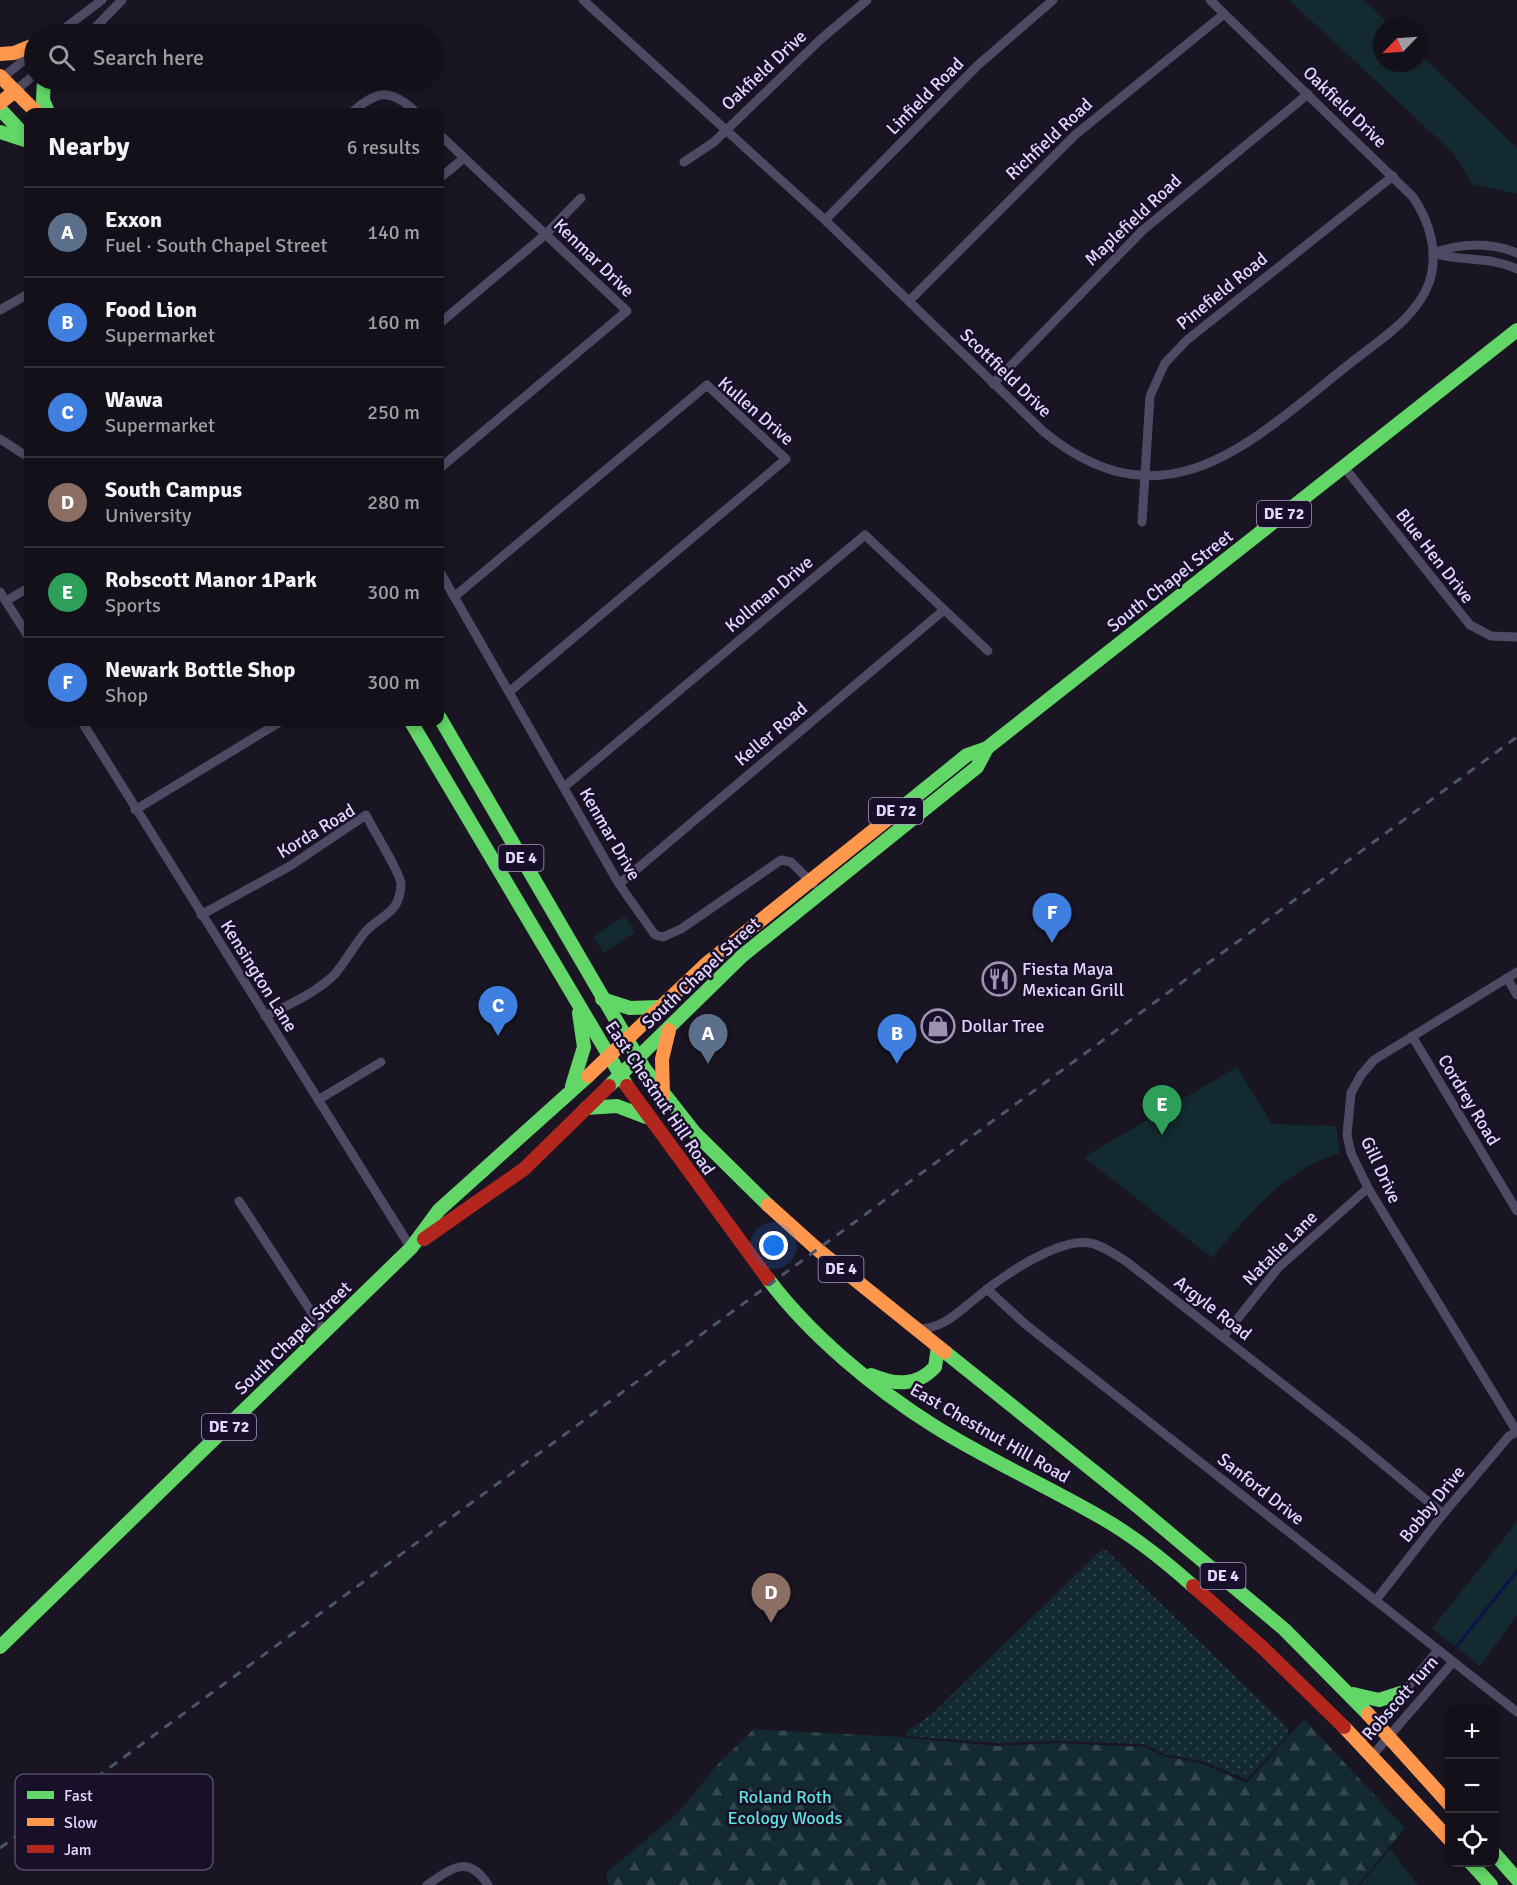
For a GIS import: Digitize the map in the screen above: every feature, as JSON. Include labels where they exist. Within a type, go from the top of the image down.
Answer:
[{"type":"main road","points":[[0,54],[14,53],[24,49]]},
{"type":"main road","points":[[0,78],[32,108]]},
{"type":"main road","points":[[44,90],[43,100],[46,108]]},
{"type":"main road","points":[[0,103],[15,91]]},
{"type":"main road","points":[[0,109],[24,136]]},
{"type":"main road","points":[[0,132],[24,139]]},
{"type":"main road","name":"South Chapel Street","points":[[0,1647],[46,1605],[411,1248],[439,1210],[523,1137],[570,1090],[706,964],[808,879],[967,755],[987,748],[1517,330]]},
{"type":"main road","name":"East Chestnut Hill Road","points":[[444,725],[626,1038],[663,1095],[695,1133],[747,1187],[825,1256],[1214,1568],[1284,1629],[1348,1692],[1445,1801]]},
{"type":"main road","name":"East Chestnut Hill Road","points":[[413,726],[608,1055],[649,1120],[772,1284],[819,1335],[855,1368],[934,1426],[1104,1518],[1154,1553],[1263,1648],[1359,1742],[1445,1836]]},
{"type":"main road","name":"South Chapel Street","points":[[411,1248],[524,1169],[742,956],[977,767],[987,748]]},
{"type":"main road","points":[[603,999],[630,1008],[659,1007]]},
{"type":"main road","points":[[570,1090],[580,1066],[584,1047],[578,1004]]},
{"type":"main road","points":[[663,1095],[662,1059],[670,1026]]},
{"type":"main road","points":[[586,1108],[615,1104],[629,1108],[649,1120]]},
{"type":"main road","points":[[855,1368],[887,1382],[903,1385],[918,1382],[935,1367],[938,1347]]},
{"type":"main road","points":[[1348,1692],[1377,1702],[1386,1701],[1404,1692]]},
{"type":"main road","points":[[1499,1859],[1517,1879]]},
{"type":"main road","points":[[1474,1867],[1491,1885]]},
{"type":"street","points":[[71,24],[102,0]]},
{"type":"street","points":[[99,24],[122,0]]},
{"type":"street","name":"Scottfield Drive","points":[[583,0],[825,220],[1044,432],[1069,451],[1107,468],[1144,474],[1171,473],[1203,466],[1228,456],[1255,438],[1409,314],[1428,285],[1433,253]]},
{"type":"street","name":"Oakfield Drive","points":[[684,162],[704,150],[867,0]]},
{"type":"street","name":"Linfield Road","points":[[825,220],[972,71],[1053,0]]},
{"type":"street","name":"Oakfield Drive","points":[[1210,0],[1393,176],[1419,205],[1428,225],[1433,253]]},
{"type":"street","name":"Richfield Road","points":[[909,301],[1075,135],[1224,14]]},
{"type":"street","points":[[0,78],[24,60]]},
{"type":"street","points":[[15,91],[24,83]]},
{"type":"street","points":[[357,108],[369,99],[386,94],[404,101],[412,108]]},
{"type":"street","name":"Maplefield Road","points":[[993,384],[1149,224],[1308,94]]},
{"type":"street","name":"Kenmar Drive","points":[[444,139],[627,311],[444,465]]},
{"type":"street","points":[[444,175],[464,158]]},
{"type":"street","name":"Pinefield Road","points":[[1142,522],[1150,396],[1158,373],[1171,355],[1393,176]]},
{"type":"street","points":[[444,320],[546,234],[581,198]]},
{"type":"street","points":[[1433,253],[1454,246],[1495,246],[1517,253]]},
{"type":"street","points":[[1433,253],[1454,260],[1497,261],[1517,269]]},
{"type":"street","points":[[0,310],[24,296]]},
{"type":"street","name":"Kullen Drive","points":[[454,597],[707,386],[786,459],[509,692]]},
{"type":"street","points":[[0,439],[24,455]]},
{"type":"street","name":"Blue Hen Drive","points":[[1344,467],[1470,625],[1491,636],[1517,637]]},
{"type":"street","name":"Kollman Drive","points":[[564,787],[865,536],[988,651]]},
{"type":"street","name":"Kenmar Drive","points":[[444,579],[620,884],[647,927],[655,935],[663,937],[681,929],[780,860],[791,862],[820,892]]},
{"type":"street","points":[[6,601],[24,590]]},
{"type":"street","points":[[0,592],[24,630]]},
{"type":"street","name":"Keller Road","points":[[620,884],[945,610]]},
{"type":"street","name":"Kensington Lane","points":[[84,726],[411,1248]]},
{"type":"street","points":[[135,810],[273,726]]},
{"type":"street","name":"Korda Road","points":[[201,915],[290,866],[366,815],[401,882],[398,901],[384,919],[371,926],[358,940],[333,976],[299,1000],[264,1016]]},
{"type":"street","name":"Gill Drive","points":[[1517,972],[1374,1060],[1352,1093],[1347,1135],[1351,1153],[1368,1188],[1517,1432]]},
{"type":"street","points":[[1507,978],[1517,995]]},
{"type":"street","name":"Cordrey Road","points":[[1412,1035],[1517,1211]]},
{"type":"street","points":[[318,1100],[381,1062]]},
{"type":"street","name":"Natalie Lane","points":[[1223,1337],[1278,1268],[1368,1188]]},
{"type":"street","points":[[239,1201],[325,1333]]},
{"type":"street","name":"Argyle Road","points":[[915,1329],[936,1327],[945,1323],[987,1289],[1054,1248],[1072,1243],[1090,1243],[1126,1262],[1443,1514]]},
{"type":"street","name":"Sanford Drive","points":[[987,1289],[1025,1324],[1516,1710]]},
{"type":"street","points":[[938,1347],[945,1323]]},
{"type":"street","name":"Bobby Drive","points":[[1376,1600],[1443,1514],[1509,1436],[1517,1432]]},
{"type":"street","name":"Robscott Turn","points":[[1359,1742],[1377,1725],[1438,1650]]},
{"type":"street","name":"Robscott Turn","points":[[1372,1756],[1453,1662]]},
{"type":"street","points":[[427,1885],[452,1868],[462,1866],[471,1867],[488,1885]]},
{"type":"green space","points":[[1289,0],[1364,0],[1383,18],[1373,18],[1373,72],[1427,72],[1427,61],[1517,148],[1517,194],[1472,184],[1450,150]]},
{"type":"green space","points":[[624,916],[635,932],[604,953],[593,937]]},
{"type":"green space","points":[[1237,1067],[1272,1124],[1336,1126],[1340,1153],[1302,1170],[1269,1195],[1212,1258],[1084,1157]]},
{"type":"green space","points":[[1517,1522],[1517,1615],[1480,1666],[1432,1628]]},
{"type":"green space","points":[[1102,1549],[1106,1550],[1288,1728],[1287,1736],[1247,1779],[1202,1761],[1164,1754],[1144,1744],[1057,1741],[996,1743],[907,1736],[906,1732],[932,1714]]},
{"type":"green space","name":"Roland Roth Ecology Woods","points":[[1304,1719],[1405,1828],[1358,1885],[608,1885],[606,1873],[678,1813],[717,1765],[754,1729],[901,1737],[996,1746],[1058,1743],[1145,1747],[1163,1756],[1200,1763],[1247,1783]]},
{"type":"green space","points":[[1390,1849],[1418,1885],[1360,1885]]},
{"type":"waterway","points":[[1456,1647],[1517,1571]]},
{"type":"railway","points":[[101,1774],[1517,737]]},
{"type":"railway","points":[[0,1848],[15,1837]]},
{"type":"traffic: fast","points":[[44,90],[43,100],[46,108]]},
{"type":"traffic: fast","points":[[0,109],[24,135]]},
{"type":"traffic: fast","points":[[0,132],[24,140]]},
{"type":"traffic: fast","points":[[894,814],[967,755],[987,748],[1517,330]]},
{"type":"traffic: fast","points":[[444,725],[644,1068],[695,1133],[768,1205]]},
{"type":"traffic: fast","points":[[413,726],[627,1086]]},
{"type":"traffic: fast","points":[[609,1086],[742,956],[977,767],[987,748]]},
{"type":"traffic: fast","points":[[602,999],[630,1008],[659,1007]]},
{"type":"traffic: fast","points":[[572,1086],[584,1047],[579,1013]]},
{"type":"traffic: fast","points":[[0,1647],[411,1248],[439,1210],[588,1076]]},
{"type":"traffic: fast","points":[[586,1108],[617,1106],[646,1117]]},
{"type":"traffic: fast","points":[[768,1279],[823,1340],[889,1395],[954,1438],[1114,1525],[1193,1586]]},
{"type":"traffic: fast","points":[[871,1375],[888,1381],[913,1381],[935,1367],[938,1347]]},
{"type":"traffic: fast","points":[[945,1352],[1137,1506],[1284,1629],[1368,1714]]},
{"type":"traffic: fast","points":[[1353,1694],[1379,1700],[1404,1692]]},
{"type":"traffic: fast","points":[[1499,1859],[1517,1879]]},
{"type":"traffic: fast","points":[[1475,1867],[1491,1885]]},
{"type":"traffic: slow","points":[[0,54],[14,53],[24,49]]},
{"type":"traffic: slow","points":[[0,76],[32,108]]},
{"type":"traffic: slow","points":[[0,103],[15,91]]},
{"type":"traffic: slow","points":[[588,1076],[706,964],[894,814]]},
{"type":"traffic: slow","points":[[663,1095],[662,1059],[669,1030]]},
{"type":"traffic: slow","points":[[768,1205],[817,1249],[945,1352]]},
{"type":"traffic: slow","points":[[1368,1714],[1445,1799]]},
{"type":"traffic: slow","points":[[1344,1727],[1445,1835]]},
{"type":"traffic: jam","points":[[424,1239],[524,1169],[609,1086]]},
{"type":"traffic: jam","points":[[627,1086],[768,1279]]},
{"type":"traffic: jam","points":[[1193,1586],[1263,1648],[1344,1727]]},
{"type":"place","name":"Newark Bottle Shop","points":[[1052,943]]},
{"type":"place","name":"Fiesta Maya Mexican Grill","points":[[999,979]]},
{"type":"place","name":"Dollar Tree","points":[[938,1026]]},
{"type":"place","name":"Wawa","points":[[498,1036]]},
{"type":"place","name":"Exxon","points":[[708,1064]]},
{"type":"place","name":"Food Lion","points":[[897,1064]]},
{"type":"place","name":"Robscott Manor 1Park","points":[[1162,1135]]},
{"type":"place","name":"South Campus","points":[[771,1623]]}]
